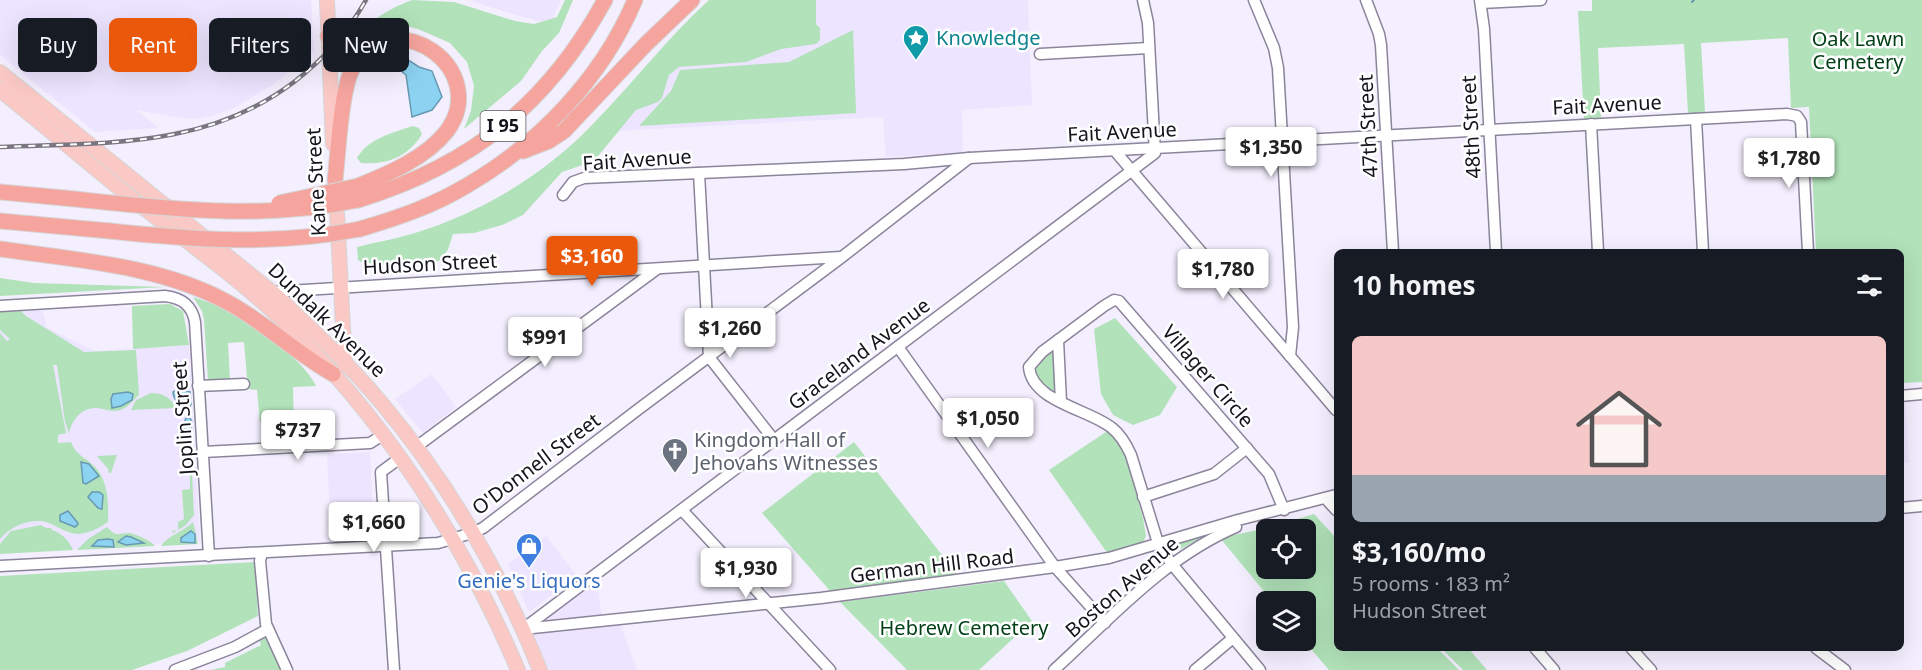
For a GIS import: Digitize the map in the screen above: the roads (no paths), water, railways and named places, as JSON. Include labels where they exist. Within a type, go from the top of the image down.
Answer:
[{"type":"highway","name":"I 95","points":[[0,192],[188,210],[264,212],[326,207],[358,193],[387,191],[452,162],[510,122],[533,100],[575,50],[605,0]]},
{"type":"highway","name":"I 95","points":[[0,220],[188,239],[264,241],[330,235],[360,229],[429,205],[465,187],[495,168],[533,138],[576,95],[613,43],[635,0]]},
{"type":"highway","points":[[509,156],[549,141],[564,131],[646,44],[692,0]]},
{"type":"highway","points":[[358,193],[435,142],[446,132],[452,121],[458,96],[452,72],[446,62],[425,45],[409,41]]},
{"type":"highway","points":[[335,181],[348,79],[352,72]]},
{"type":"highway","points":[[0,249],[120,267],[175,280],[202,290],[255,318],[308,361],[333,374]]},
{"type":"main road","name":"Kane Street","points":[[327,0],[328,18]]},
{"type":"main road","name":"Dundalk Avenue","points":[[0,72],[272,292],[344,361],[386,408],[416,447],[472,533],[505,592],[540,670]]},
{"type":"main road","name":"Kane Street","points":[[330,72],[344,361]]},
{"type":"main road","name":"Dundalk Avenue","points":[[0,90],[244,286],[277,316],[333,374],[383,435],[425,492],[472,572],[518,670]]},
{"type":"main road","points":[[344,361],[347,372],[359,392],[389,428],[422,476],[425,492]]},
{"type":"street","points":[[1143,0],[1148,23],[1155,149]]},
{"type":"street","points":[[1254,0],[1277,58],[1293,327],[1290,356]]},
{"type":"street","name":"47th Street","points":[[1366,0],[1381,45],[1393,249]]},
{"type":"street","points":[[1480,2],[1541,0]]},
{"type":"street","name":"48th Street","points":[[1480,2],[1484,29],[1496,249]]},
{"type":"street","points":[[1041,54],[1149,48]]},
{"type":"street","name":"Fait Avenue","points":[[563,195],[573,182],[584,178],[904,164],[969,158],[1780,114],[1797,116],[1801,122],[1808,249]]},
{"type":"street","points":[[1696,119],[1703,249]]},
{"type":"street","points":[[1591,124],[1598,249]]},
{"type":"street","name":"Graceland Avenue","points":[[523,629],[1132,171],[1155,153],[1155,149]]},
{"type":"street","points":[[1114,151],[1334,408]]},
{"type":"street","name":"O'Donnell Street","points":[[0,566],[438,543],[472,533],[483,528],[521,500],[969,158]]},
{"type":"street","points":[[699,173],[709,357],[774,440]]},
{"type":"street","name":"Hudson Street","points":[[272,292],[842,257]]},
{"type":"street","points":[[416,447],[657,268]]},
{"type":"street","name":"Joplin Street","points":[[0,306],[165,296],[182,300],[188,305],[194,316],[209,556]]},
{"type":"street","name":"Villager Circle","points":[[1260,670],[1171,563],[1158,543],[1131,454],[1118,434],[1101,421],[1045,393],[1032,377],[1029,367],[1033,360],[1104,306],[1114,300],[1119,301],[1269,474],[1284,510]]},
{"type":"street","points":[[1058,340],[1061,402]]},
{"type":"street","points":[[898,347],[1055,567],[1104,624]]},
{"type":"street","points":[[198,386],[244,384]]},
{"type":"street","points":[[1904,396],[1922,394]]},
{"type":"street","points":[[203,452],[370,443],[383,435]]},
{"type":"street","points":[[1143,497],[1214,474],[1247,448]]},
{"type":"street","points":[[394,670],[388,546],[385,538],[381,472],[400,458]]},
{"type":"street","name":"German Hill Road","points":[[523,629],[922,586],[1055,567],[1109,558],[1238,520],[1331,497]]},
{"type":"street","points":[[1904,508],[1922,506]]},
{"type":"street","points":[[682,510],[830,670]]},
{"type":"street","name":"Boston Avenue","points":[[1054,670],[1171,563],[1223,532],[1284,510]]},
{"type":"street","points":[[262,553],[260,561],[268,629],[287,670]]},
{"type":"street","points":[[543,614],[551,626]]},
{"type":"street","points":[[175,670],[236,647],[268,629]]},
{"type":"street","points":[[1195,670],[1233,638]]},
{"type":"street","points":[[1537,651],[1554,670]]},
{"type":"street","points":[[1634,651],[1651,670]]},
{"type":"street","points":[[1820,651],[1845,670]]},
{"type":"water","points":[[409,60],[432,71],[442,97],[432,110],[412,117],[406,75],[402,72],[409,72]]},
{"type":"water","points":[[177,390],[190,392],[191,404],[188,412],[174,398],[173,392]]},
{"type":"water","points":[[128,392],[133,394],[132,400],[112,408],[113,394]]},
{"type":"water","points":[[186,418],[190,418],[192,422],[190,441],[186,441],[184,423]]},
{"type":"water","points":[[81,462],[89,464],[99,476],[86,484],[83,483]]},
{"type":"water","points":[[92,492],[99,492],[103,495],[102,509],[98,508],[88,497]]},
{"type":"water","points":[[68,511],[78,524],[75,527],[60,521],[60,515]]},
{"type":"water","points":[[191,531],[195,534],[195,543],[181,542],[181,538]]},
{"type":"water","points":[[126,536],[144,543],[126,545],[118,542]]},
{"type":"water","points":[[98,540],[113,540],[114,547],[92,546]]},
{"type":"railway","points":[[0,147],[116,142],[153,138],[190,131],[225,120],[260,104],[305,73],[343,34],[366,0]]},
{"type":"place","name":"Knowledge","points":[[916,61]]},
{"type":"place","name":"Kingdom Hall of Jehovahs Witnesses","points":[[675,474]]},
{"type":"place","name":"Genie's Liquors","points":[[529,569]]},
{"type":"park label","name":"Oak Lawn Cemetery","points":[[1858,50]]},
{"type":"park label","name":"Hebrew Cemetery","points":[[964,628]]}]
